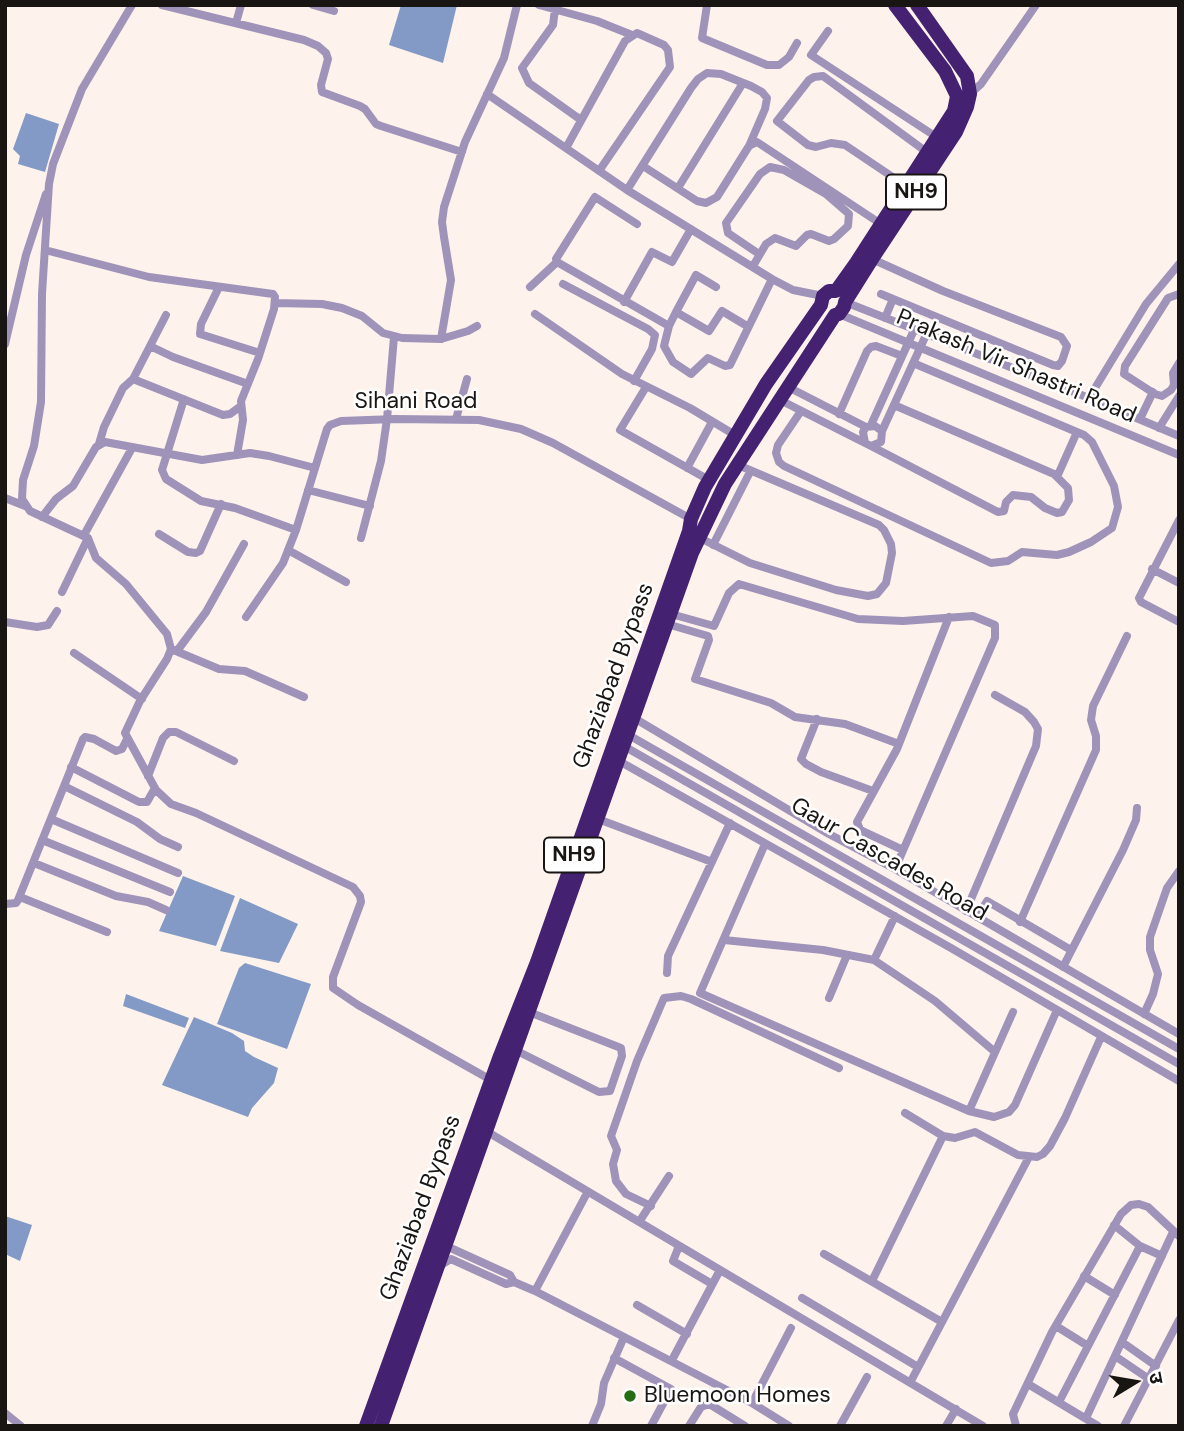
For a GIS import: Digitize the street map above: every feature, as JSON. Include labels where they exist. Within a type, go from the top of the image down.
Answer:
[{"type":"highway","name":"Ghaziabad Bypass","points":[[366,1426],[438,1267],[439,1243],[486,1131],[516,1050],[619,761],[622,738],[634,718],[699,538],[725,484],[744,468],[833,304],[954,111],[955,91],[945,71],[895,5]]},
{"type":"highway","points":[[918,5],[967,76],[970,94]]},
{"type":"highway","name":"Ghaziabad Bypass","points":[[381,1426],[393,1370],[439,1243],[491,1080],[622,738],[690,531],[691,520],[709,480],[766,384],[872,259],[956,132],[970,94]]},
{"type":"street","points":[[5,344],[26,255],[58,149],[82,89],[132,5]]},
{"type":"street","points":[[162,5],[318,46],[328,59],[321,85],[322,92],[360,106],[376,124],[462,152]]},
{"type":"street","points":[[236,23],[241,5]]},
{"type":"street","points":[[313,5],[334,11]]},
{"type":"street","points":[[441,339],[451,280],[442,222],[444,207],[476,116],[504,58],[517,5]]},
{"type":"street","points":[[539,5],[632,35]]},
{"type":"street","points":[[707,5],[702,38],[767,65],[779,65],[789,57],[797,43]]},
{"type":"street","points":[[970,94],[981,84],[1036,5]]},
{"type":"street","points":[[555,9],[553,25],[522,68],[529,83],[581,120]]},
{"type":"street","points":[[828,31],[811,55],[938,138]]},
{"type":"street","points":[[566,148],[621,46],[637,33],[664,45],[668,50],[670,66],[599,171]]},
{"type":"street","points":[[627,190],[698,79],[707,73],[713,73],[762,92],[767,101],[749,146],[712,201],[701,202],[643,166]]},
{"type":"street","points":[[906,186],[845,145],[808,145],[776,121],[808,80],[823,76],[928,153]]},
{"type":"street","points":[[678,188],[743,83]]},
{"type":"street","points":[[487,94],[627,190],[772,279],[789,289],[833,304]]},
{"type":"street","points":[[749,146],[757,142],[763,143],[881,224]]},
{"type":"street","points":[[752,266],[766,244],[775,238],[796,246],[811,233],[829,241],[835,239],[848,226],[849,214],[826,194],[795,176],[770,167],[760,174],[726,223],[728,233],[759,254]]},
{"type":"street","points":[[25,506],[21,493],[34,446],[41,402],[49,184]]},
{"type":"street","points":[[530,287],[557,262],[556,259],[594,197],[637,223]]},
{"type":"street","points":[[624,302],[652,252],[672,262],[691,229]]},
{"type":"street","points":[[45,250],[149,278],[272,294],[275,303],[241,406],[243,420],[237,455]]},
{"type":"street","points":[[872,259],[943,291],[1060,337],[1066,343],[1061,365],[1053,365],[881,294]]},
{"type":"street","points":[[557,262],[669,326]]},
{"type":"street","points":[[1088,398],[1146,304],[1179,264]]},
{"type":"street","points":[[716,287],[696,275],[669,326],[664,346],[673,362],[691,373],[708,358],[729,366],[772,279]]},
{"type":"street","points":[[562,284],[655,335],[652,349],[634,381]]},
{"type":"street","points":[[219,287],[201,324],[200,334],[260,353]]},
{"type":"street","points":[[1179,294],[1168,298],[1124,370],[1126,376],[1162,396],[1167,394],[1174,384],[1173,373],[1179,363]]},
{"type":"street","points":[[885,318],[892,299]]},
{"type":"street","points":[[275,303],[322,304],[355,312],[383,333],[394,337],[441,339],[477,326]]},
{"type":"street","name":"Prakash Vir Shastri Road","points":[[833,304],[885,318],[1179,436]]},
{"type":"street","name":"Prakash Vir Shastri Road","points":[[833,304],[920,348],[1179,455]]},
{"type":"street","points":[[676,312],[709,331],[722,311],[747,326]]},
{"type":"street","points":[[535,313],[634,381],[691,408],[735,435]]},
{"type":"street","points":[[41,517],[50,505],[80,478],[99,444],[104,427],[123,388],[132,379],[166,314]]},
{"type":"street","points":[[868,445],[863,432],[914,330]]},
{"type":"street","points":[[868,445],[881,442],[882,431],[926,335]]},
{"type":"street","points":[[361,538],[387,419],[394,337]]},
{"type":"street","points":[[150,346],[173,358],[248,384]]},
{"type":"street","points":[[839,414],[871,347],[876,346],[902,356]]},
{"type":"street","points":[[801,411],[778,445],[776,453],[784,467],[991,563],[1007,561],[1022,552],[1057,555],[1091,542],[1112,528],[1118,507],[1114,486],[1092,442],[1077,432],[913,363]]},
{"type":"street","points":[[132,379],[223,415],[230,414],[241,406]]},
{"type":"street","points":[[456,419],[467,379]]},
{"type":"street","points":[[646,387],[620,430],[709,480]]},
{"type":"street","points":[[788,387],[839,414],[882,431]]},
{"type":"street","points":[[1140,419],[1153,392]]},
{"type":"street","points":[[1160,428],[1179,396]]},
{"type":"street","points":[[184,399],[162,470],[166,479],[201,501],[221,504],[296,530]]},
{"type":"street","points":[[780,400],[998,512],[1004,511],[1006,502],[1013,495],[1031,497],[1051,511],[1062,512],[1069,500],[1068,488],[1057,477],[894,404]]},
{"type":"street","name":"Sihani Road","points":[[246,617],[275,577],[288,550],[327,429],[341,421],[479,420],[521,429],[553,443],[691,520]]},
{"type":"street","points":[[687,468],[712,422]]},
{"type":"street","points":[[1057,477],[1077,432]]},
{"type":"street","points":[[99,444],[109,442],[202,460],[250,453],[315,468]]},
{"type":"street","points":[[62,592],[86,537],[132,448]]},
{"type":"street","points":[[699,538],[713,545],[771,570],[856,595],[868,596],[877,594],[886,583],[892,553],[891,544],[879,525],[744,468],[713,545]]},
{"type":"street","points":[[308,490],[370,506]]},
{"type":"street","points":[[6,501],[25,506],[41,517],[86,537],[96,558],[126,584],[161,624],[174,650],[219,669],[245,670],[304,696]]},
{"type":"street","points":[[159,534],[196,554],[200,551],[221,504]]},
{"type":"street","points":[[1179,520],[1140,595],[1140,600],[1179,622]]},
{"type":"street","points":[[244,544],[206,612],[174,650],[142,699],[126,728],[127,739],[155,788],[171,804],[196,813],[353,887],[360,896],[360,902],[333,976],[333,988],[358,1005],[491,1080]]},
{"type":"street","points":[[288,550],[346,582]]},
{"type":"street","points":[[1152,569],[1179,583]]},
{"type":"street","points":[[895,869],[995,638],[995,625],[973,616],[903,621],[858,619],[739,583],[729,593],[695,679],[771,703],[795,717],[845,724],[898,744]]},
{"type":"street","points":[[5,622],[29,627],[48,625],[57,611]]},
{"type":"street","points":[[903,850],[860,830],[857,822],[898,744],[949,617]]},
{"type":"street","points":[[669,619],[714,626]]},
{"type":"street","points":[[669,619],[708,636],[709,639]]},
{"type":"street","points":[[1020,922],[1096,750],[1096,736],[1091,720],[1093,706],[1127,636]]},
{"type":"street","points":[[74,653],[142,699]]},
{"type":"street","points":[[966,911],[1036,746],[1038,729],[1026,712],[995,695]]},
{"type":"street","points":[[634,718],[829,834],[895,869],[1179,1034]]},
{"type":"street","points":[[817,719],[802,759],[821,772],[873,792]]},
{"type":"street","points":[[148,776],[163,738],[169,732],[176,732],[234,761]]},
{"type":"street","points":[[5,904],[16,903],[20,897],[81,742],[85,737],[117,751],[122,749],[127,739]]},
{"type":"street","name":"Gaur Cascades Road","points":[[622,738],[823,846],[1179,1049]]},
{"type":"street","name":"Gaur Cascades Road","points":[[622,738],[816,856],[1179,1064]]},
{"type":"street","points":[[619,761],[1008,980],[1179,1081]]},
{"type":"street","points":[[71,767],[139,802],[146,802],[155,788]]},
{"type":"street","points":[[64,786],[136,822],[160,839],[178,847]]},
{"type":"street","points":[[1063,967],[1123,850],[1136,820],[1138,808]]},
{"type":"street","points":[[51,819],[178,873]]},
{"type":"street","points":[[598,819],[712,862]]},
{"type":"street","points":[[667,973],[668,956],[730,823]]},
{"type":"street","points":[[823,846],[829,834]]},
{"type":"street","points":[[42,840],[170,892]]},
{"type":"street","points":[[765,844],[700,993],[969,1111],[994,1117],[1009,1112],[1015,1105],[1057,1010]]},
{"type":"street","points":[[809,867],[816,856]]},
{"type":"street","points":[[34,863],[122,898],[148,902],[166,910]]},
{"type":"street","points":[[1144,1014],[1158,974],[1150,950],[1150,937],[1167,888],[1179,871]]},
{"type":"street","points":[[20,897],[107,932]]},
{"type":"street","points":[[977,917],[986,901],[1071,950]]},
{"type":"street","points":[[874,960],[895,916]]},
{"type":"street","points":[[724,940],[823,950],[874,960],[935,1001],[995,1052]]},
{"type":"street","points":[[1011,951],[1017,940]]},
{"type":"street","points":[[829,998],[847,955]]},
{"type":"street","points":[[1008,980],[1015,969]]},
{"type":"street","points":[[650,1206],[626,1194],[615,1181],[613,1164],[617,1150],[611,1136],[637,1061],[664,998],[681,996],[691,999],[839,1068]]},
{"type":"street","points":[[516,1050],[599,1092],[610,1091],[622,1056],[621,1048],[529,1012]]},
{"type":"street","points":[[969,1111],[1013,1012]]},
{"type":"street","points":[[1132,1037],[1139,1026]]},
{"type":"street","points":[[905,1113],[943,1136],[956,1138],[975,1132],[1018,1155],[1029,1157],[1043,1154],[1069,1112],[1101,1037]]},
{"type":"street","points":[[486,1131],[983,1426]]},
{"type":"street","points":[[872,1282],[943,1136]]},
{"type":"street","points":[[911,1381],[1029,1157]]},
{"type":"street","points":[[639,1222],[670,1177]]},
{"type":"street","points":[[536,1290],[587,1193]]},
{"type":"street","points":[[626,1214],[636,1199]]},
{"type":"street","points":[[1016,1426],[1013,1414],[1056,1326],[1114,1225],[1130,1205],[1139,1204],[1157,1215],[1176,1234],[1162,1256],[1086,1418]]},
{"type":"street","points":[[1114,1225],[1140,1246],[1162,1256]]},
{"type":"street","points":[[439,1243],[510,1275],[514,1283]]},
{"type":"street","points":[[1059,1402],[1140,1246]]},
{"type":"street","points":[[679,1247],[673,1261],[712,1284]]},
{"type":"street","points":[[824,1254],[942,1322]]},
{"type":"street","points":[[438,1267],[451,1259],[506,1284],[514,1283],[536,1290],[752,1403],[771,1420],[789,1426]]},
{"type":"street","points":[[672,1360],[720,1270]]},
{"type":"street","points":[[1084,1276],[1115,1295]]},
{"type":"street","points":[[802,1298],[918,1367]]},
{"type":"street","points":[[637,1305],[687,1334]]},
{"type":"street","points":[[1124,1426],[1179,1320]]},
{"type":"street","points":[[1056,1326],[1088,1346]]},
{"type":"street","points":[[752,1403],[791,1328]]},
{"type":"street","points":[[592,1426],[598,1415],[604,1383],[624,1337]]},
{"type":"street","points":[[1122,1342],[1156,1366]]},
{"type":"street","points":[[1115,1356],[1149,1379]]},
{"type":"street","points":[[614,1358],[671,1389],[651,1426]]},
{"type":"street","points":[[840,1426],[867,1377]]},
{"type":"street","points":[[1028,1384],[1098,1426]]},
{"type":"street","points":[[689,1426],[701,1407],[706,1405],[711,1405],[745,1426]]},
{"type":"street","points":[[946,1426],[956,1409]]},
{"type":"street","points":[[5,1413],[21,1426]]},
{"type":"water","points":[[401,5],[457,5],[443,63],[389,45]]},
{"type":"water","points":[[26,113],[59,124],[45,172],[18,164],[20,156],[13,149]]},
{"type":"water","points":[[183,876],[235,896],[216,946],[159,931]]},
{"type":"water","points":[[240,898],[298,924],[279,963],[220,951]]},
{"type":"water","points":[[245,963],[311,984],[287,1049],[217,1024],[239,968]]},
{"type":"water","points":[[126,994],[189,1018],[185,1028],[123,1006]]},
{"type":"water","points":[[194,1017],[232,1033],[244,1041],[245,1051],[278,1068],[274,1083],[252,1108],[248,1117],[162,1085]]},
{"type":"water","points":[[5,1216],[32,1225],[20,1261],[5,1254]]},
{"type":"place","name":"Bluemoon Homes","points":[[630,1396]]}]
